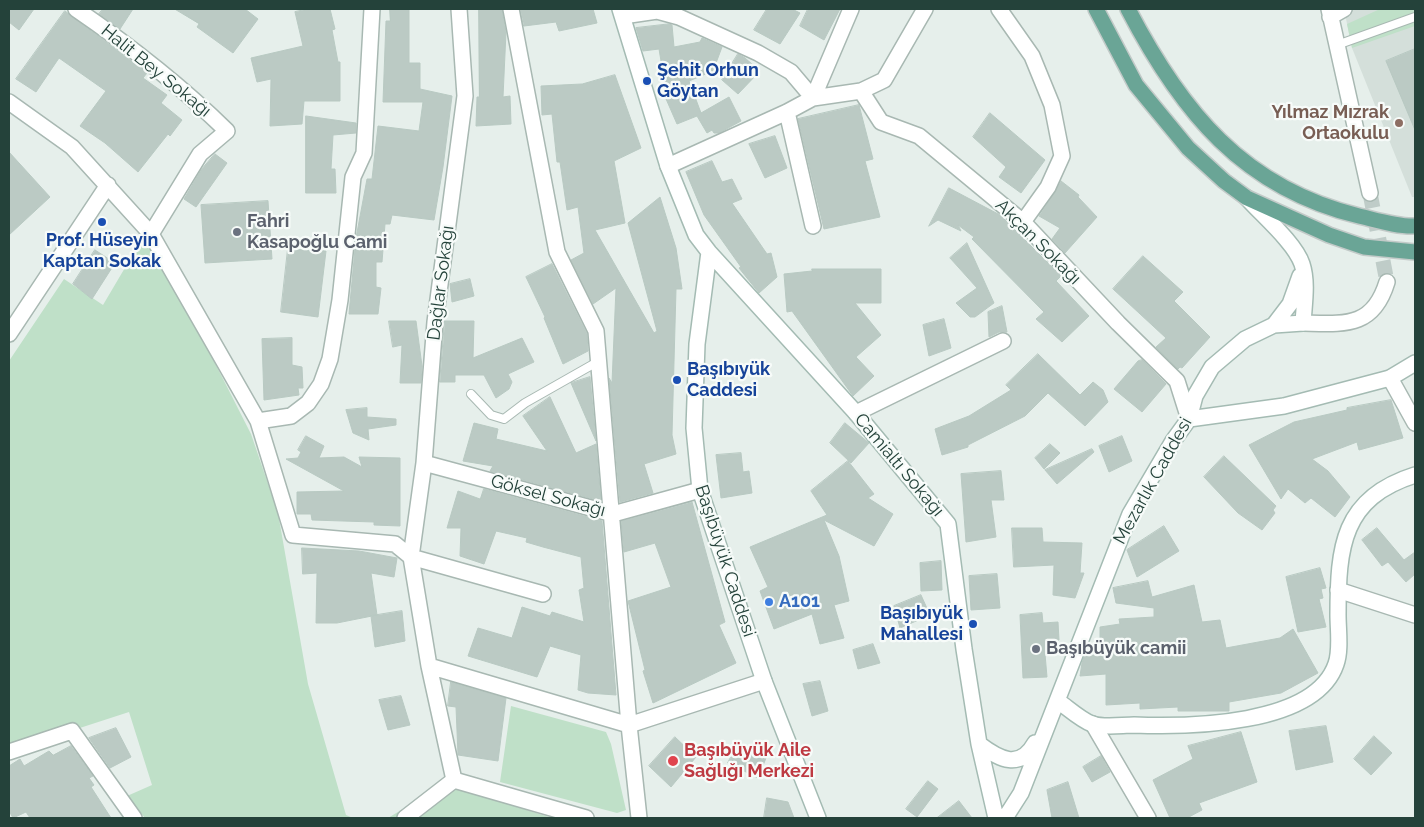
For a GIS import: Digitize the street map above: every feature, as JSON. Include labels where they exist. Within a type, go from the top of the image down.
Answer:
[{"type":"main road","points":[[1096,9],[1136,85],[1188,148],[1224,181],[1247,198],[1286,218],[1355,244],[1415,252]]},
{"type":"main road","points":[[1128,9],[1177,93],[1224,145],[1251,167],[1292,194],[1332,209],[1415,226]]},
{"type":"street","name":"Halit Bey Sokağı","points":[[76,9],[131,47],[188,93],[227,131],[200,154],[151,234]]},
{"type":"street","points":[[258,421],[291,416],[308,403],[320,384],[330,359],[340,300],[353,177],[364,153],[372,9]]},
{"type":"street","name":"Dağlar Sokağı","points":[[454,780],[429,666],[411,558],[424,463],[435,322],[465,96],[458,9]]},
{"type":"street","points":[[511,9],[557,252],[596,330],[613,514],[629,725],[640,818]]},
{"type":"street","points":[[813,98],[851,9]]},
{"type":"street","points":[[668,166],[787,112],[813,98],[861,91],[884,80],[926,9]]},
{"type":"street","points":[[999,9],[1032,56],[1052,106],[1062,156],[1048,187],[1023,222]]},
{"type":"street","points":[[1344,9],[1330,13],[1370,193]]},
{"type":"street","points":[[709,252],[696,235],[668,166],[622,11],[657,11],[680,17],[758,53],[791,72],[813,98]]},
{"type":"street","name":"Akçan Sokağı","points":[[861,91],[881,122],[919,136],[1023,222],[1118,323],[1177,382],[1190,419]]},
{"type":"street","points":[[9,102],[72,147],[151,234],[258,421],[293,534],[395,544],[411,558],[543,594]]},
{"type":"street","points":[[787,112],[813,226]]},
{"type":"street","points":[[9,334],[108,185]]},
{"type":"street","points":[[1247,198],[1292,246],[1302,265],[1305,296],[1304,323]]},
{"type":"street","name":"Camialtı Sokağı","points":[[709,252],[856,413],[948,524],[964,649],[979,744],[996,818]]},
{"type":"street","name":"Başıbüyük Caddesi","points":[[709,252],[697,344],[694,428],[700,490],[764,681],[818,818]]},
{"type":"street","points":[[1274,325],[1290,304],[1302,265]]},
{"type":"street","name":"Mezarlık Caddesi","points":[[1005,818],[1015,811],[1110,560],[1130,514],[1173,441],[1190,419],[1195,396],[1212,367],[1245,339],[1274,325],[1304,323],[1345,324],[1364,318],[1375,309],[1382,297],[1387,282]]},
{"type":"street","points":[[856,413],[1003,341]]},
{"type":"street","points":[[1190,419],[1284,406],[1390,378],[1415,363]]},
{"type":"street","points":[[1390,378],[1415,423]]},
{"type":"street","name":"Göksel Sokağı","points":[[424,463],[613,514],[700,490]]},
{"type":"street","points":[[1093,724],[1160,726],[1220,722],[1269,714],[1306,700],[1325,684],[1337,664],[1338,590],[1341,559],[1351,520],[1367,499],[1393,482],[1415,475]]},
{"type":"street","points":[[1338,590],[1415,615]]},
{"type":"street","points":[[429,666],[629,725],[764,681]]},
{"type":"street","points":[[979,744],[997,756],[1008,759],[1018,759],[1028,755],[1058,701],[1093,724],[1148,818]]},
{"type":"street","points":[[9,752],[72,731],[134,818]]},
{"type":"street","points":[[405,818],[454,780],[586,818]]},
{"type":"lane","points":[[1337,45],[1415,17]]},
{"type":"lane","points":[[471,394],[491,415],[504,419],[525,403],[599,361]]},
{"type":"shaded area","name":"Yılmaz Mızrak Ortaokulu","points":[[1344,9],[1415,9],[1415,197],[1412,197],[1352,48]]},
{"type":"green space","points":[[1380,9],[1415,9],[1415,26],[1352,48],[1347,24]]},
{"type":"green space","points":[[154,243],[251,434],[278,513],[308,684],[346,815],[353,818],[145,818],[127,796],[152,785],[129,712],[9,751],[9,361],[64,279],[103,305],[139,244]]},
{"type":"green space","points":[[511,706],[606,732],[611,744],[626,810],[617,813],[500,782]]},
{"type":"green space","points":[[444,784],[552,818],[388,818]]},
{"type":"building","points":[[9,9],[34,9],[19,30],[9,22]]},
{"type":"building","points":[[103,9],[133,9],[120,29],[99,14]]},
{"type":"building","points":[[175,9],[245,9],[258,19],[233,53],[197,27],[199,24]]},
{"type":"building","points":[[308,9],[330,9],[335,29],[332,30],[338,62],[340,62],[340,101],[304,101],[302,124],[270,126],[271,79],[257,82],[251,58],[303,46],[295,12]]},
{"type":"building","points":[[390,9],[409,9],[409,63],[420,63],[420,89],[452,96],[443,167],[434,220],[392,215],[390,224],[385,224],[382,262],[376,262],[376,287],[381,288],[378,314],[349,314],[356,238],[367,179],[372,179],[378,126],[419,131],[423,102],[383,102],[386,21],[390,21]]},
{"type":"building","points":[[479,9],[502,9],[506,32],[503,97],[510,96],[511,124],[476,126],[477,97],[479,97]]},
{"type":"building","points":[[520,9],[593,9],[597,23],[559,31],[556,22],[524,26]]},
{"type":"building","points":[[767,9],[792,9],[800,13],[780,44],[754,30]]},
{"type":"building","points":[[808,9],[840,9],[824,40],[800,26]]},
{"type":"building","points":[[65,11],[147,73],[143,78],[167,95],[161,103],[182,120],[170,136],[168,134],[138,172],[105,143],[80,126],[106,91],[59,58],[36,92],[16,79]]},
{"type":"building","points":[[672,25],[674,47],[700,42],[702,38],[722,47],[713,71],[689,81],[701,113],[729,97],[741,121],[719,133],[714,133],[712,130],[707,133],[697,116],[677,124],[663,92],[666,91],[659,49],[643,51],[636,28]]},
{"type":"building","points":[[1415,49],[1415,130],[1386,61]]},
{"type":"building","points":[[738,54],[760,71],[738,94],[722,80]]},
{"type":"building","points":[[615,75],[641,148],[614,161],[625,223],[595,230],[654,333],[657,331],[628,223],[660,197],[676,248],[682,289],[676,289],[672,435],[676,454],[644,464],[653,493],[620,502],[609,378],[612,383],[616,288],[593,304],[571,260],[584,253],[578,207],[567,210],[560,162],[557,162],[552,114],[542,115],[541,86],[582,84]]},
{"type":"building","points":[[859,105],[873,159],[865,161],[880,217],[824,229],[798,119]]},
{"type":"building","points":[[990,113],[1045,160],[1021,193],[999,177],[1006,167],[973,137]]},
{"type":"building","points":[[306,116],[356,123],[356,133],[333,135],[331,169],[335,169],[336,193],[306,193]]},
{"type":"building","points":[[775,136],[787,168],[765,178],[749,144]]},
{"type":"building","points":[[9,152],[50,197],[9,235]]},
{"type":"building","points":[[215,154],[227,163],[196,207],[184,199],[201,170]]},
{"type":"building","points":[[712,161],[722,182],[732,179],[742,199],[732,203],[767,254],[771,253],[777,277],[759,293],[739,268],[741,267],[704,215],[686,172]]},
{"type":"building","points":[[1061,181],[1079,195],[1078,197],[1097,217],[1065,253],[1052,239],[1060,228],[1039,216]]},
{"type":"building","points":[[949,188],[1000,215],[1061,276],[1056,281],[1089,316],[1062,342],[1036,319],[1044,312],[972,239],[974,237],[958,225],[961,231],[938,220],[929,226]]},
{"type":"building","name":"Fahri Kasapoğlu Cami","points":[[268,201],[272,259],[205,263],[201,205]]},
{"type":"building","points":[[967,243],[994,303],[975,317],[970,317],[956,303],[977,288],[950,258]]},
{"type":"building","points":[[288,249],[326,251],[318,317],[281,312]]},
{"type":"building","points":[[95,250],[115,263],[92,299],[73,284]]},
{"type":"building","points":[[1143,256],[1183,292],[1174,301],[1210,337],[1182,368],[1178,369],[1156,347],[1166,338],[1113,289]]},
{"type":"building","points":[[552,264],[587,334],[588,351],[563,364],[545,317],[526,277]]},
{"type":"building","points":[[812,269],[881,269],[881,303],[855,303],[881,335],[856,357],[874,376],[853,396],[792,311],[787,312],[784,274],[812,271]]},
{"type":"building","points":[[470,279],[474,296],[452,302],[450,284]]},
{"type":"building","points":[[1002,306],[1007,332],[999,332],[989,337],[988,312]]},
{"type":"building","points":[[944,319],[951,348],[929,356],[923,325]]},
{"type":"building","points":[[389,321],[416,321],[422,366],[421,383],[400,383],[402,345],[393,347]]},
{"type":"building","points":[[445,321],[474,321],[473,358],[522,338],[534,362],[508,374],[512,382],[509,389],[496,398],[484,375],[455,375],[455,382],[440,382]]},
{"type":"building","points":[[292,338],[292,365],[302,367],[303,388],[298,388],[299,395],[264,400],[262,339]]},
{"type":"building","points":[[1038,354],[1080,395],[1093,382],[1103,390],[1108,402],[1085,426],[1048,393],[1025,416],[968,445],[968,447],[942,455],[935,429],[969,416],[1011,390],[1006,385]]},
{"type":"building","points":[[1142,360],[1166,384],[1142,412],[1114,389],[1138,361]]},
{"type":"building","points":[[590,377],[596,441],[571,383]]},
{"type":"building","points":[[550,397],[576,453],[596,444],[601,501],[490,471],[493,466],[463,461],[474,423],[498,429],[496,439],[547,451],[523,416]]},
{"type":"building","points":[[1391,400],[1403,438],[1359,450],[1357,442],[1312,459],[1328,471],[1350,497],[1335,517],[1311,498],[1305,503],[1288,489],[1281,499],[1249,445],[1294,422],[1347,410],[1347,408]]},
{"type":"building","points":[[367,408],[367,417],[396,419],[396,425],[368,429],[369,440],[353,433],[346,410]]},
{"type":"building","points":[[845,423],[869,443],[851,463],[830,443]]},
{"type":"building","points":[[306,436],[324,446],[319,458],[344,457],[362,467],[359,457],[400,458],[400,526],[374,525],[374,522],[312,520],[311,514],[297,514],[297,492],[344,491],[286,459],[298,458],[301,452],[298,450]]},
{"type":"building","points":[[1122,436],[1132,461],[1109,472],[1099,446]]},
{"type":"building","points":[[1050,444],[1060,453],[1044,469],[1035,458]]},
{"type":"building","points":[[1092,449],[1094,452],[1057,484],[1045,470]]},
{"type":"building","points":[[741,453],[743,472],[749,471],[752,493],[721,498],[716,455]]},
{"type":"building","points":[[1224,456],[1276,506],[1273,510],[1275,513],[1262,530],[1238,513],[1204,477]]},
{"type":"building","points":[[848,461],[874,494],[868,498],[893,514],[874,546],[824,520],[839,556],[849,601],[834,605],[844,638],[820,644],[812,614],[774,629],[760,591],[768,587],[750,547],[827,515],[811,491]]},
{"type":"building","points":[[1001,471],[1004,500],[991,500],[996,537],[966,542],[961,474]]},
{"type":"building","points":[[484,489],[602,521],[616,695],[588,693],[578,690],[581,655],[550,646],[537,677],[468,656],[478,628],[512,638],[522,607],[550,616],[552,612],[584,622],[579,590],[584,588],[581,557],[526,542],[527,538],[496,531],[484,564],[460,556],[461,528],[447,528],[458,491],[480,499]]},
{"type":"building","points":[[692,502],[725,622],[719,625],[736,663],[653,703],[643,671],[645,670],[628,601],[671,587],[655,543],[624,552],[621,521]]},
{"type":"building","points":[[1164,526],[1179,551],[1137,577],[1127,550]]},
{"type":"building","points":[[1012,528],[1042,528],[1043,542],[1082,543],[1080,573],[1084,573],[1075,598],[1053,595],[1054,565],[1014,567]]},
{"type":"building","points":[[1377,528],[1404,560],[1415,552],[1415,574],[1406,582],[1388,562],[1382,566],[1362,540]]},
{"type":"building","points":[[302,548],[359,551],[397,558],[394,577],[371,573],[377,615],[337,623],[316,623],[317,573],[303,574]]},
{"type":"building","points":[[941,561],[942,590],[921,591],[920,563]]},
{"type":"building","points":[[1320,568],[1326,588],[1321,589],[1323,598],[1319,599],[1326,627],[1298,632],[1286,577]]},
{"type":"building","points":[[997,574],[1000,608],[971,610],[969,576]]},
{"type":"building","points":[[1148,581],[1152,597],[1194,585],[1202,622],[1220,620],[1226,648],[1280,638],[1293,629],[1318,673],[1281,693],[1229,702],[1229,711],[1178,711],[1178,707],[1140,709],[1140,703],[1106,705],[1106,674],[1080,676],[1082,663],[1087,649],[1100,650],[1100,627],[1120,624],[1119,619],[1154,617],[1154,608],[1116,603],[1113,588]]},
{"type":"building","points":[[921,595],[930,615],[900,628],[894,606]]},
{"type":"building","points":[[402,611],[405,641],[375,647],[371,616]]},
{"type":"building","name":"Başıbüyük camii","points":[[1042,613],[1043,623],[1058,622],[1059,640],[1053,641],[1053,645],[1050,645],[1050,654],[1045,654],[1047,677],[1023,678],[1020,615]]},
{"type":"building","points":[[873,644],[880,663],[858,669],[853,650]]},
{"type":"building","points":[[820,681],[828,711],[812,716],[803,684]]},
{"type":"building","points":[[451,682],[506,698],[498,761],[458,755],[456,707],[448,706]]},
{"type":"building","points":[[401,696],[410,725],[388,730],[379,700]]},
{"type":"building","points":[[1326,726],[1333,762],[1296,770],[1289,731]]},
{"type":"building","points":[[116,728],[131,757],[110,768],[89,738]]},
{"type":"building","points":[[1241,732],[1257,782],[1199,803],[1202,810],[1187,818],[1170,818],[1153,780],[1193,759],[1188,746]]},
{"type":"building","points":[[1374,736],[1392,753],[1371,775],[1354,759]]},
{"type":"building","name":"Başıbüyük Aile Sağlığı Merkezi","points":[[675,737],[696,757],[671,787],[649,766]]},
{"type":"building","points":[[737,745],[766,758],[758,778],[728,763]]},
{"type":"building","points":[[71,746],[93,776],[89,778],[94,785],[91,787],[111,818],[30,818],[26,812],[13,818],[9,811],[9,766],[20,759],[24,766],[49,751],[53,755]]},
{"type":"building","points":[[1101,756],[1110,772],[1092,782],[1083,767]]},
{"type":"building","points":[[928,781],[938,789],[917,817],[906,809]]},
{"type":"building","points":[[1068,782],[1079,818],[1052,818],[1047,790]]},
{"type":"building","points":[[767,798],[788,802],[794,818],[764,818]]},
{"type":"building","points":[[959,801],[972,818],[937,818]]},
{"type":"tunnel","points":[[1370,193],[1387,282]]},
{"type":"place","name":"Şehit Orhun Göytan","points":[[647,81]]},
{"type":"place","name":"Yılmaz Mızrak Ortaokulu","points":[[1399,123]]},
{"type":"place","name":"Prof. Hüseyin Kaptan Sokak","points":[[102,222]]},
{"type":"place","name":"Fahri Kasapoğlu Cami","points":[[237,232]]},
{"type":"place","name":"Başıbıyük Caddesi","points":[[677,380]]},
{"type":"place","name":"A101","points":[[769,602]]},
{"type":"place","name":"Başıbıyük Mahallesi","points":[[973,624]]},
{"type":"place","name":"Başıbüyük camii","points":[[1036,649]]},
{"type":"place","name":"Başıbüyük Aile Sağlığı Merkezi","points":[[673,761]]}]
